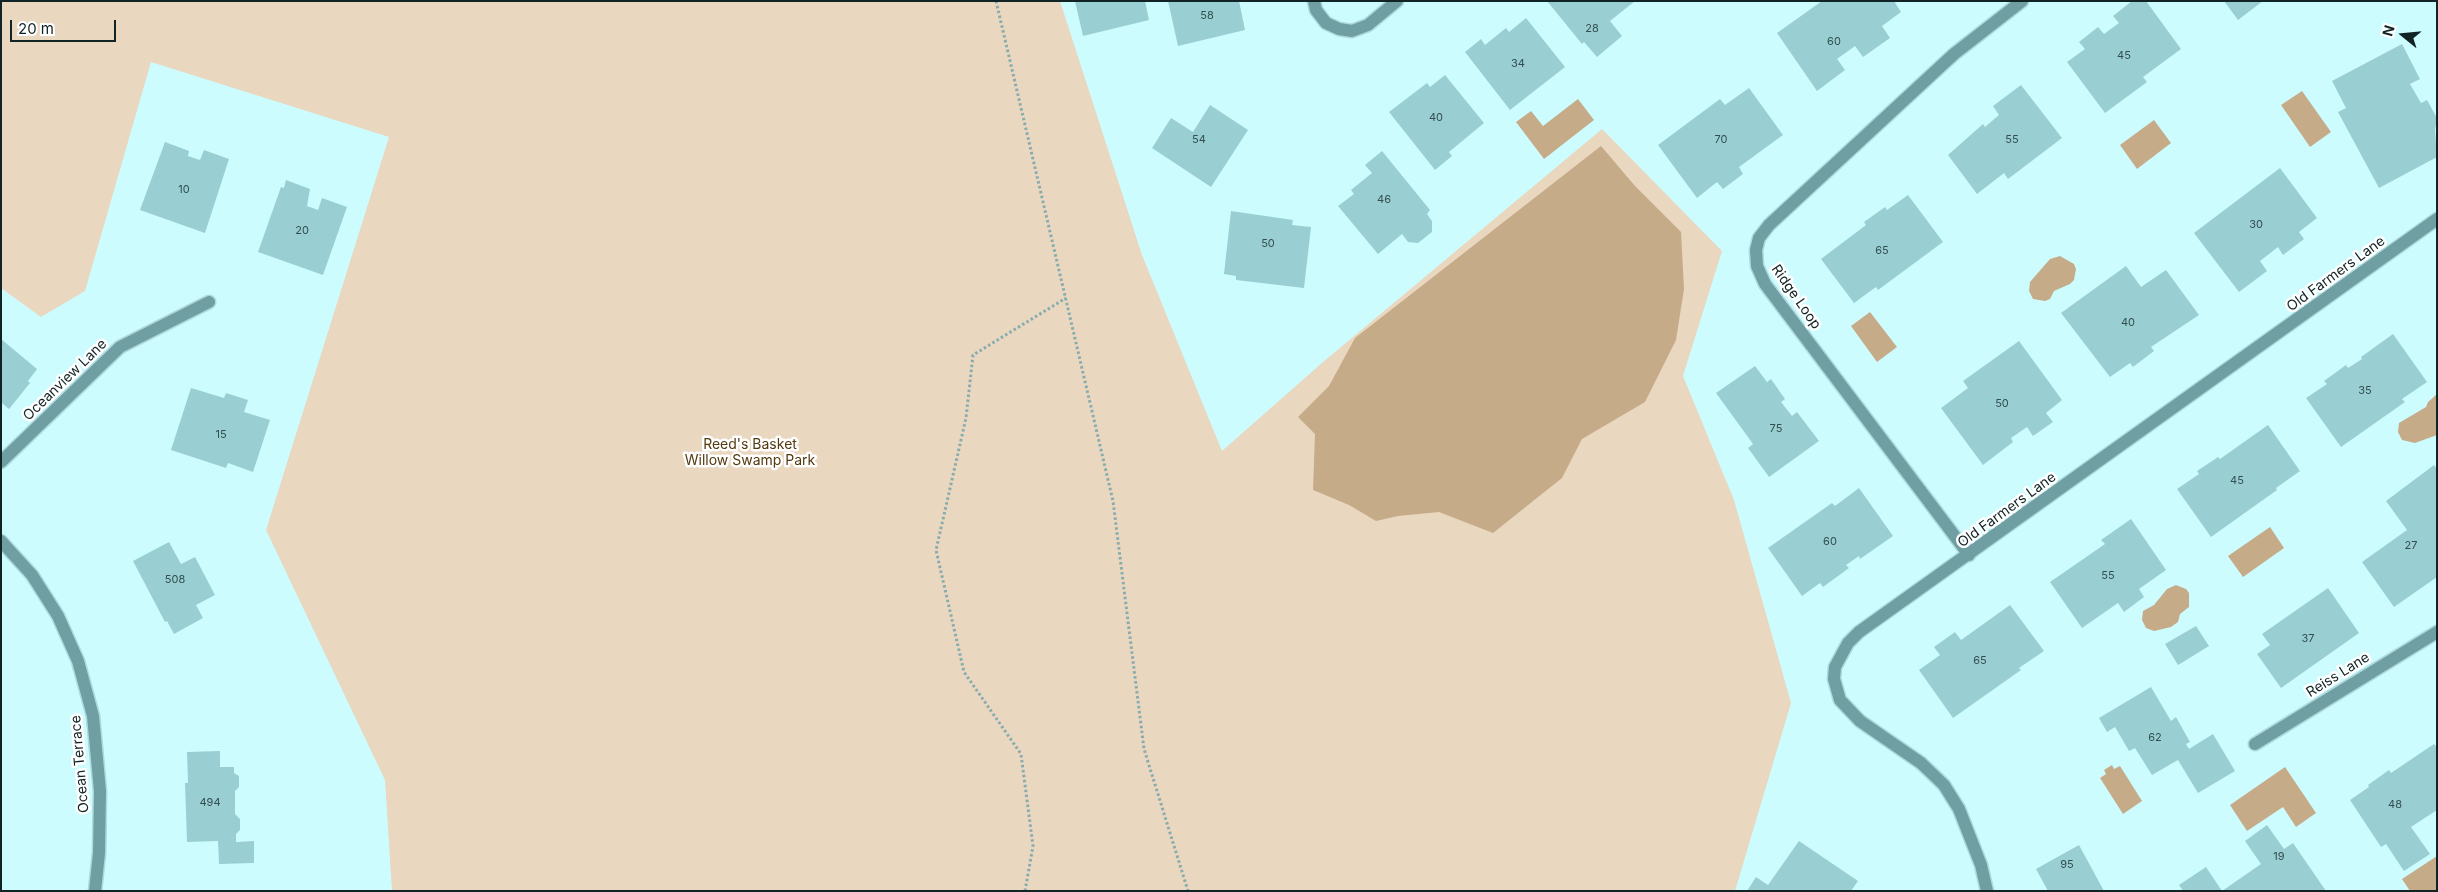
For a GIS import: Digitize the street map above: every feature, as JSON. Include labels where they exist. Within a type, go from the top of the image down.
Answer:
[{"type":"street","points":[[1314,1],[1316,10],[1326,23],[1339,29],[1352,31],[1368,26],[1397,1]]},
{"type":"street","name":"Ridge Loop","points":[[1969,555],[1765,284],[1757,266],[1756,250],[1759,238],[1768,225],[1954,54],[2022,1]]},
{"type":"street","name":"Old Farmers Lane","points":[[1987,891],[1959,809],[1944,784],[1921,763],[1850,712],[1836,692],[1834,680],[1835,667],[1840,655],[1859,632],[2437,220]]},
{"type":"street","name":"Oceanview Lane","points":[[1,462],[120,347],[209,302]]},
{"type":"street","name":"Ocean Terrace","points":[[1,540],[32,575],[58,616],[78,661],[93,716],[100,791],[100,853],[95,891]]},
{"type":"street","name":"Reiss Lane","points":[[2255,744],[2437,632]]},
{"type":"path","points":[[996,1],[1113,501],[1144,749],[1188,891]]},
{"type":"path","points":[[1025,891],[1033,846],[1021,754],[964,672],[936,550],[966,418],[973,355],[1066,298]]},
{"type":"green space","name":"Reed's Basket Willow Swamp Park","points":[[1,1],[1060,1],[1142,255],[1222,451],[1323,362],[1602,129],[1722,251],[1683,376],[1734,500],[1791,703],[1735,891],[392,891],[385,780],[266,530],[389,137],[151,62],[85,291],[41,317],[1,288]]},
{"type":"shaded area","points":[[2302,91],[2331,132],[2310,147],[2281,105]]},
{"type":"shaded area","points":[[1578,99],[1594,120],[1544,159],[1516,122],[1531,111],[1543,126]]},
{"type":"shaded area","points":[[2154,120],[2171,143],[2137,169],[2120,145]]},
{"type":"shaded area","points":[[1601,146],[1635,186],[1681,232],[1684,289],[1676,340],[1645,402],[1582,439],[1562,478],[1493,533],[1439,512],[1398,516],[1376,521],[1349,505],[1313,490],[1315,434],[1298,417],[1329,386],[1355,338]]},
{"type":"shaded area","points":[[2060,256],[2074,264],[2076,269],[2074,280],[2070,284],[2054,291],[2050,299],[2045,301],[2033,299],[2029,291],[2030,282],[2050,259]]},
{"type":"shaded area","points":[[1870,312],[1897,347],[1877,362],[1851,326]]},
{"type":"shaded area","points":[[2437,394],[2437,435],[2415,443],[2402,440],[2398,432],[2399,423],[2426,407],[2428,402]]},
{"type":"shaded area","points":[[2270,527],[2284,548],[2243,577],[2228,556]]},
{"type":"shaded area","points":[[2176,585],[2186,589],[2189,593],[2189,607],[2180,614],[2178,622],[2171,627],[2154,631],[2146,628],[2142,620],[2143,611],[2154,605],[2167,589]]},
{"type":"shaded area","points":[[2112,765],[2114,769],[2120,766],[2142,801],[2123,814],[2100,778],[2106,774],[2104,770]]},
{"type":"shaded area","points":[[2285,767],[2316,813],[2296,827],[2283,807],[2247,831],[2230,805]]},
{"type":"shaded area","points":[[2437,856],[2437,891],[2410,891],[2402,879]]},
{"type":"building","points":[[1075,1],[1145,1],[1149,20],[1083,36]]},
{"type":"building","points":[[1168,1],[1239,1],[1245,30],[1178,46]]},
{"type":"building","points":[[1547,1],[1635,1],[1610,21],[1622,36],[1597,57],[1584,42],[1582,44]]},
{"type":"building","points":[[1822,1],[1894,1],[1901,12],[1882,26],[1890,38],[1863,57],[1855,46],[1837,59],[1845,70],[1817,91],[1777,33]]},
{"type":"building","points":[[2132,1],[2146,1],[2181,49],[2143,77],[2147,82],[2105,113],[2067,62],[2085,49],[2079,42],[2098,27],[2104,34],[2119,23],[2113,16]]},
{"type":"building","points":[[2224,1],[2263,1],[2238,20]]},
{"type":"building","points":[[1526,18],[1565,67],[1510,110],[1465,52],[1481,39],[1485,45],[1506,28],[1509,32]]},
{"type":"building","points":[[2402,44],[2420,79],[2410,84],[2421,103],[2427,100],[2437,118],[2435,130],[2437,157],[2379,188],[2338,112],[2346,108],[2332,81]]},
{"type":"building","points":[[1445,75],[1484,123],[1449,152],[1452,156],[1435,170],[1389,112],[1427,83],[1430,87]]},
{"type":"building","points":[[2021,85],[2062,138],[2008,179],[2004,173],[1977,194],[1948,155],[1983,124],[1985,127],[1999,115],[1993,106]]},
{"type":"building","points":[[1749,88],[1783,135],[1739,167],[1743,174],[1723,189],[1717,182],[1697,198],[1658,145],[1720,99],[1725,105]]},
{"type":"building","points":[[1210,105],[1248,130],[1211,187],[1152,148],[1171,118],[1193,132]]},
{"type":"building","points":[[165,142],[189,151],[188,156],[200,160],[204,150],[229,159],[205,233],[140,210]]},
{"type":"building","points":[[1382,151],[1430,210],[1427,214],[1432,221],[1432,232],[1418,243],[1408,242],[1402,234],[1378,254],[1338,206],[1354,194],[1351,190],[1372,173],[1365,165]]},
{"type":"building","points":[[2280,168],[2317,218],[2299,232],[2304,239],[2283,255],[2278,247],[2260,261],[2267,271],[2239,292],[2194,233]]},
{"type":"building","points":[[286,180],[310,189],[307,206],[318,210],[322,198],[347,207],[323,275],[258,252],[281,187],[284,188]]},
{"type":"building","points":[[1908,195],[1943,242],[1878,290],[1876,287],[1854,303],[1821,259],[1866,225],[1864,222],[1885,207],[1887,210]]},
{"type":"building","points":[[1231,211],[1293,220],[1292,225],[1311,227],[1304,288],[1236,280],[1236,276],[1224,274]]},
{"type":"building","points":[[2126,266],[2141,287],[2166,270],[2199,315],[2151,347],[2154,351],[2133,367],[2130,363],[2110,377],[2061,313]]},
{"type":"building","points":[[2393,334],[2427,382],[2402,399],[2405,402],[2341,447],[2306,398],[2327,384],[2324,381],[2346,365],[2348,368],[2362,359],[2361,357]]},
{"type":"building","points":[[1,339],[37,369],[28,381],[30,383],[9,409],[2,403],[1,405]]},
{"type":"building","points":[[2019,341],[2062,400],[2046,413],[2053,422],[2033,436],[2027,427],[2011,438],[2013,442],[1983,465],[1941,408],[1968,388],[1963,381]]},
{"type":"building","points":[[1755,366],[1767,382],[1771,379],[1785,399],[1781,402],[1792,416],[1797,412],[1819,441],[1769,477],[1748,448],[1753,444],[1716,393]]},
{"type":"building","points":[[191,388],[224,398],[226,393],[248,400],[244,412],[270,420],[253,472],[228,463],[226,468],[171,450]]},
{"type":"building","points":[[2268,425],[2300,471],[2276,488],[2277,490],[2211,537],[2177,489],[2199,474],[2197,471],[2218,457],[2220,459]]},
{"type":"building","points":[[2434,465],[2437,469],[2437,577],[2394,607],[2362,562],[2407,530],[2386,501]]},
{"type":"building","points":[[1859,488],[1893,536],[1860,559],[1859,556],[1846,565],[1849,568],[1823,587],[1820,583],[1802,596],[1768,548],[1832,503],[1835,506]]},
{"type":"building","points":[[2131,519],[2166,570],[2139,589],[2144,597],[2124,612],[2118,603],[2082,628],[2050,582],[2105,544],[2101,540]]},
{"type":"building","points":[[169,542],[181,564],[195,557],[215,595],[196,605],[203,618],[174,634],[167,621],[165,622],[133,561]]},
{"type":"building","points":[[2328,588],[2359,633],[2281,688],[2257,654],[2270,645],[2262,634]]},
{"type":"building","points":[[2010,605],[2044,651],[2019,668],[2021,670],[1953,718],[1919,670],[1940,655],[1934,647],[1955,632],[1961,640]]},
{"type":"building","points":[[2196,626],[2209,646],[2178,665],[2165,644]]},
{"type":"building","points":[[2151,687],[2171,721],[2176,717],[2190,742],[2186,744],[2189,749],[2213,734],[2235,771],[2198,793],[2178,760],[2152,775],[2135,748],[2129,751],[2115,727],[2107,732],[2099,718]]},
{"type":"building","points":[[2434,744],[2437,747],[2437,810],[2411,827],[2430,854],[2404,871],[2386,844],[2381,847],[2350,800],[2389,770],[2391,773]]},
{"type":"building","points":[[220,751],[220,767],[234,767],[234,773],[239,776],[239,787],[235,791],[235,814],[240,819],[240,830],[236,834],[236,842],[254,841],[254,863],[219,864],[218,841],[187,842],[185,783],[188,783],[187,752]]},
{"type":"building","points":[[2267,825],[2284,849],[2293,843],[2326,891],[2222,891],[2261,864],[2245,841]]},
{"type":"building","points":[[1799,841],[1858,881],[1851,891],[1747,891],[1756,877],[1768,885]]},
{"type":"building","points":[[2079,845],[2104,891],[2048,891],[2036,869]]},
{"type":"building","points":[[2206,867],[2222,891],[2183,891],[2179,885]]}]
